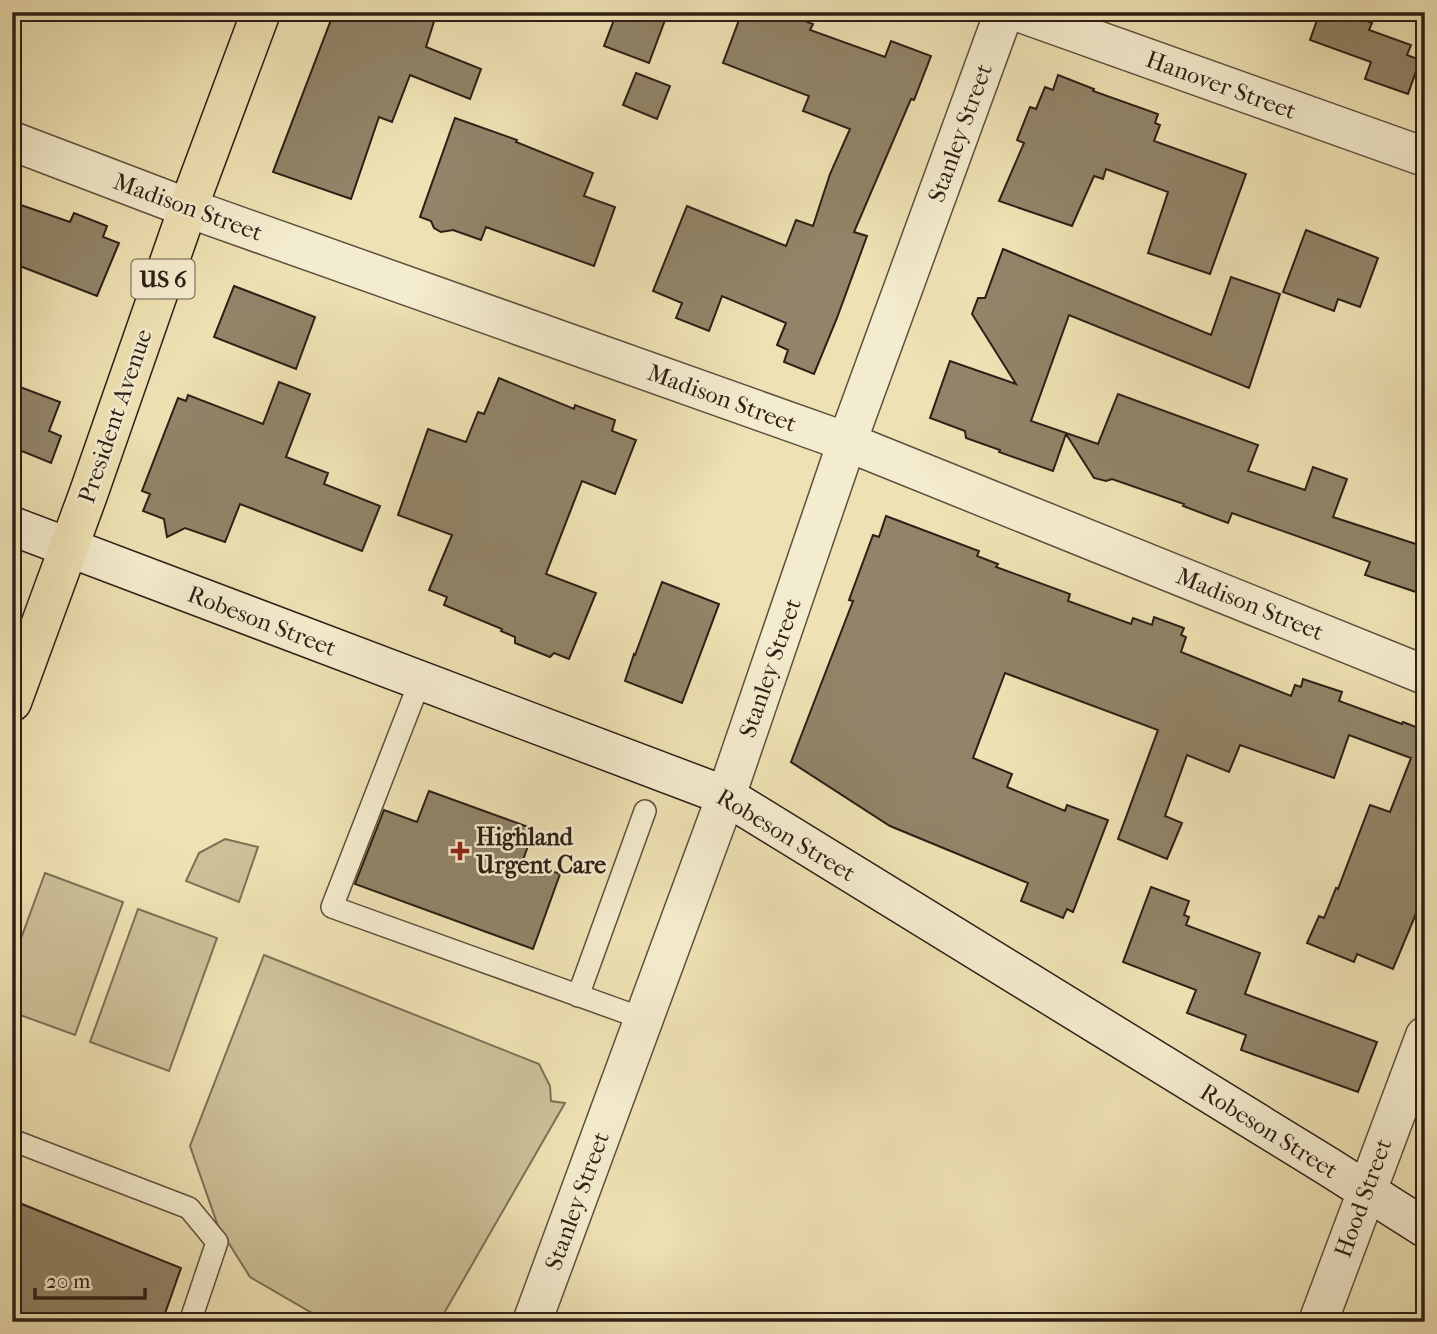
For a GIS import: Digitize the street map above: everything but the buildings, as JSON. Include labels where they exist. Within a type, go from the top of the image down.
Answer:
[{"type":"main road","name":"President Avenue","points":[[12,702],[188,208],[261,12]]},
{"type":"street","name":"Stanley Street","points":[[533,1322],[726,796],[847,442],[1004,12]]},
{"type":"street","name":"Hanover Street","points":[[1018,12],[1425,157]]},
{"type":"street","name":"Madison Street","points":[[12,141],[188,208],[847,442],[1425,674]]},
{"type":"street","name":"Robeson Street","points":[[12,526],[726,796],[1425,1228]]},
{"type":"street","name":"Hood Street","points":[[1318,1322],[1425,1036]]},
{"type":"lane","points":[[420,681],[332,907],[644,1020]]},
{"type":"lane","points":[[578,996],[645,811]]},
{"type":"lane","points":[[12,1140],[189,1208],[217,1242],[190,1322]]},
{"type":"shaded area","points":[[225,839],[258,847],[239,902],[186,881],[199,853]]},
{"type":"shaded area","points":[[45,873],[123,902],[75,1035],[12,1012],[12,963]]},
{"type":"shaded area","points":[[138,909],[217,938],[169,1071],[90,1042]]},
{"type":"shaded area","points":[[264,955],[539,1064],[550,1086],[551,1101],[565,1103],[439,1322],[330,1322],[250,1277],[218,1226],[190,1146]]},
{"type":"place","name":"Highland Urgent Care","points":[[460,851]]}]
